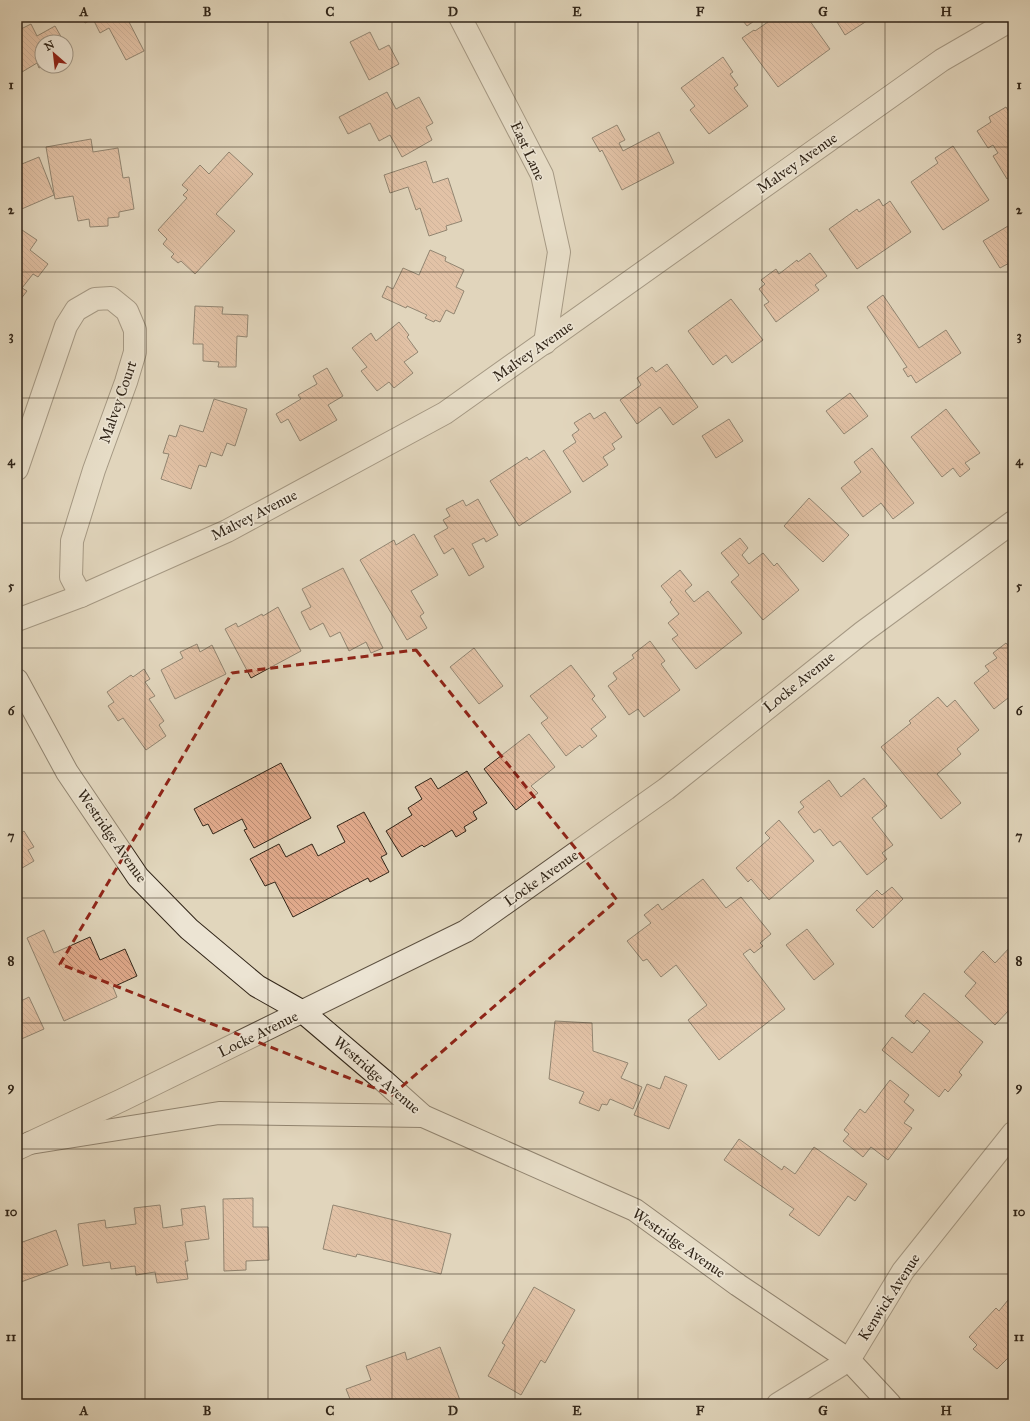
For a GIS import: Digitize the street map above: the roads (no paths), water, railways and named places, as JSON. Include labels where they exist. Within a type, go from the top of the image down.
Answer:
[{"type":"street","name":"East Lane","points":[[460,17],[542,175],[559,252],[545,343]]},
{"type":"street","name":"Malvey Avenue","points":[[17,620],[81,596],[227,531],[445,413],[942,60],[1013,19]]},
{"type":"street","name":"Malvey Court","points":[[17,469],[66,326],[76,310],[95,299],[111,298],[127,311],[135,330],[135,352],[126,382],[94,470],[72,541],[71,577],[81,596]]},
{"type":"street","name":"Locke Avenue","points":[[24,1146],[303,1012],[466,931],[666,789],[863,632],[1013,522]]},
{"type":"street","name":"Westridge Avenue","points":[[17,680],[68,772],[138,878],[189,929],[257,986],[303,1012],[423,1116],[635,1210],[738,1285],[849,1360],[890,1404]]},
{"type":"street","points":[[24,1146],[219,1113],[423,1116]]},
{"type":"street","name":"Kenwick Avenue","points":[[778,1404],[849,1360],[902,1271],[1013,1133]]}]
